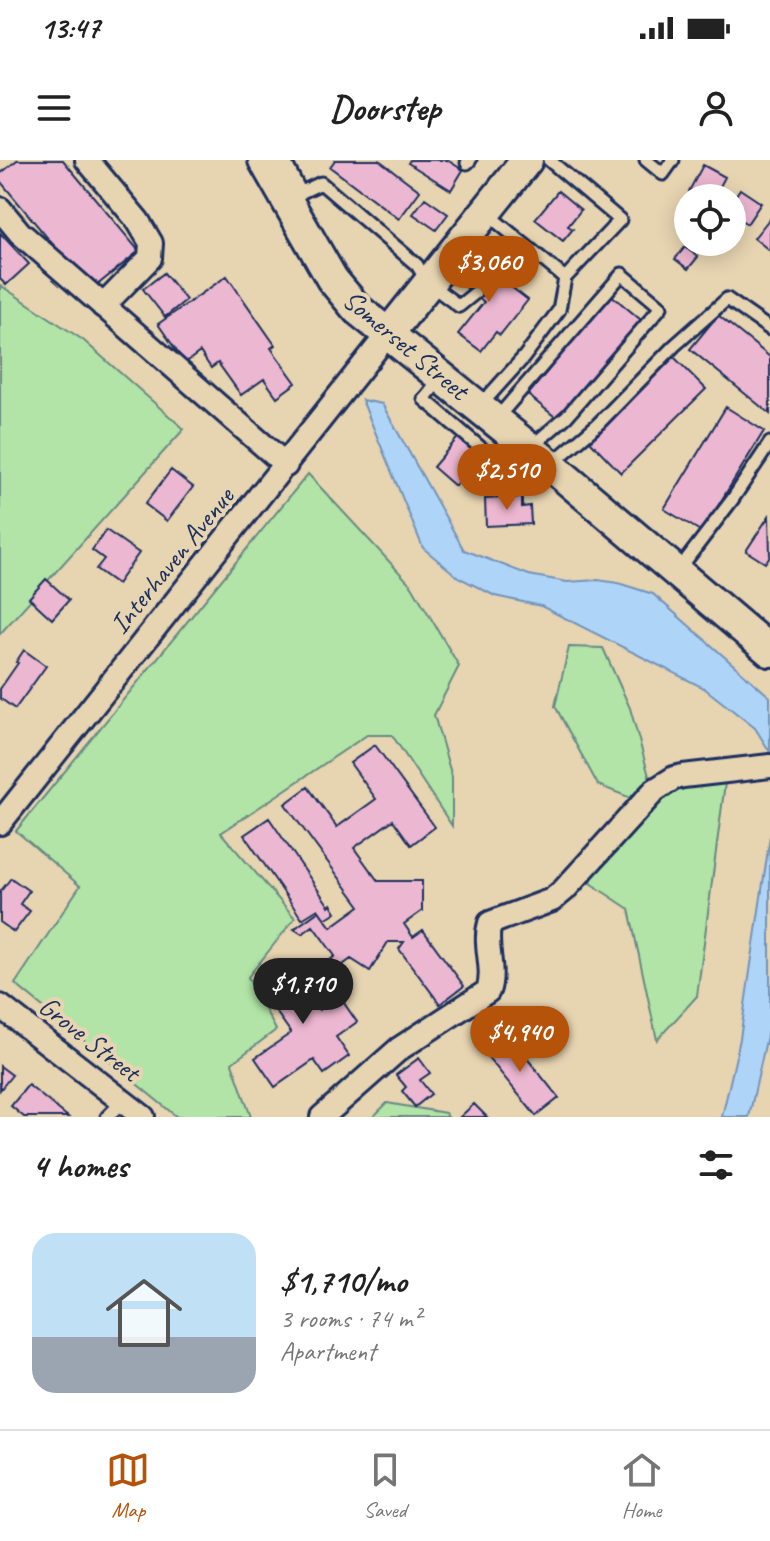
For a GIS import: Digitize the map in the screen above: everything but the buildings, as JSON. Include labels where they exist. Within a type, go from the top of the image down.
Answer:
[{"type":"main road","name":"Somerset Street","points":[[264,160],[293,196],[344,295],[770,651]]},
{"type":"main road","points":[[388,334],[528,162]]},
{"type":"street","points":[[87,160],[138,221],[151,243],[150,258],[103,306]]},
{"type":"street","points":[[0,209],[20,233],[286,465]]},
{"type":"street","name":"Interhaven Avenue","points":[[0,823],[388,334]]},
{"type":"street","points":[[322,1117],[399,1049],[488,991],[492,980],[488,935],[490,923],[552,900],[655,790],[683,776],[770,766]]},
{"type":"street","name":"Grove Street","points":[[0,1006],[115,1109],[143,1117]]},
{"type":"lane","points":[[284,160],[293,196],[321,183],[417,265],[428,283],[459,306],[475,293]]},
{"type":"lane","points":[[646,160],[663,174],[673,160]]},
{"type":"lane","points":[[487,414],[559,310],[565,278],[620,220],[528,162]]},
{"type":"lane","points":[[485,212],[565,278]]},
{"type":"lane","points":[[493,272],[521,243]]},
{"type":"lane","points":[[442,376],[424,399],[519,481],[529,483],[539,456],[567,416],[661,307],[622,274],[487,414]]},
{"type":"lane","points":[[539,456],[597,425],[674,346],[727,299],[770,329]]},
{"type":"lane","points":[[677,572],[732,500],[770,443]]},
{"type":"green space","points":[[0,285],[83,340],[184,429],[0,634]]},
{"type":"green space","points":[[308,474],[412,586],[459,666],[434,715],[452,777],[452,826],[392,735],[367,735],[221,833],[295,918],[248,977],[276,1030],[232,1063],[251,1117],[177,1117],[15,984],[80,886],[16,831]]},
{"type":"green space","points":[[569,647],[603,648],[630,708],[649,776],[725,783],[697,996],[657,1040],[629,909],[590,883],[631,798],[598,785],[555,706]]},
{"type":"green space","points":[[387,1103],[445,1113],[448,1117],[373,1117]]},
{"type":"water","points":[[362,400],[382,404],[464,550],[529,575],[567,582],[598,580],[618,583],[653,594],[770,697],[770,752],[755,728],[704,688],[541,606],[495,596],[458,577],[423,548]]},
{"type":"water","points":[[770,836],[770,1022],[749,1117],[722,1117],[740,1039]]}]
